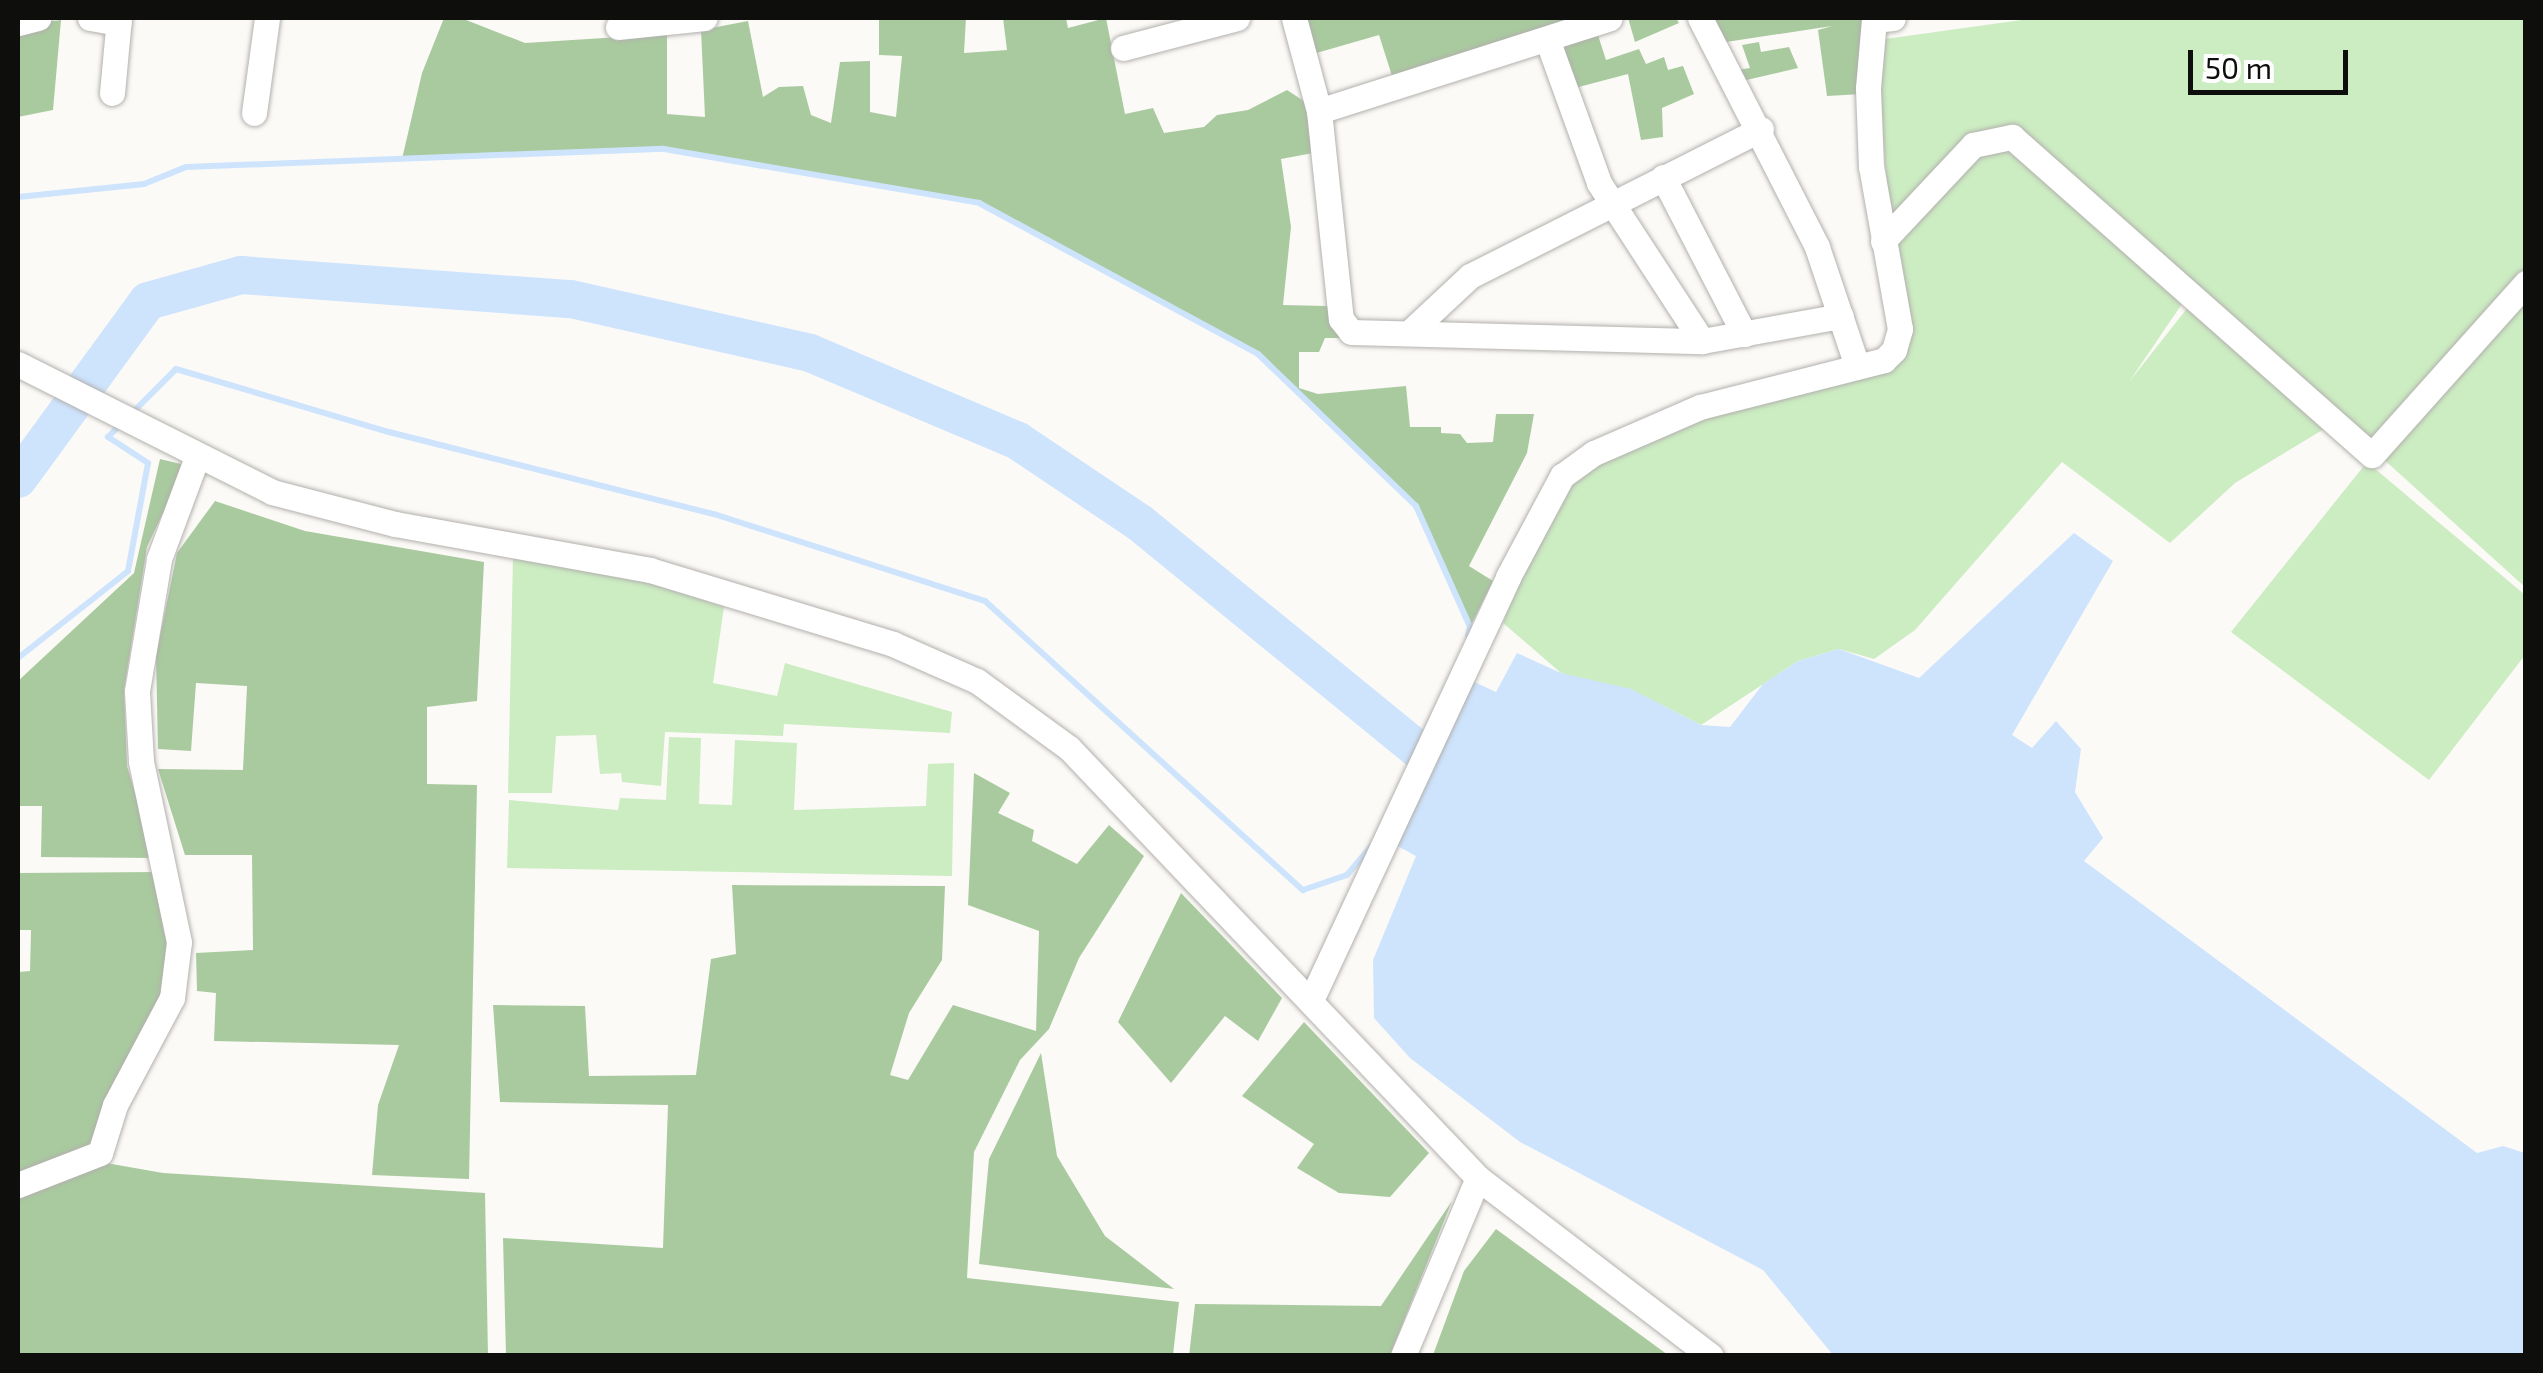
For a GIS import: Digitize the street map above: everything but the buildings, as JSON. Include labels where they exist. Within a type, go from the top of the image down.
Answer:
[{"type":"street","points":[[18,23],[38,18]]},
{"type":"street","points":[[90,18],[119,20],[112,93]]},
{"type":"street","points":[[254,112],[267,18]]},
{"type":"street","points":[[618,27],[705,18]]},
{"type":"street","points":[[1123,48],[1237,18]]},
{"type":"street","points":[[1294,18],[1319,112],[1342,318],[1351,332],[1371,336],[1412,330],[1536,340],[1702,341],[1842,316]]},
{"type":"street","points":[[1319,112],[1610,18]]},
{"type":"street","points":[[1700,18],[1760,129],[1842,316],[1856,366]]},
{"type":"street","points":[[1312,998],[1542,505],[1577,463],[1700,407],[1884,360],[1898,342],[1883,241],[1868,88],[1874,20],[1892,18]]},
{"type":"street","points":[[1548,39],[1610,201],[1702,341]]},
{"type":"street","points":[[1412,330],[1470,276],[1610,201],[1760,129]]},
{"type":"street","points":[[1883,241],[1973,145],[2012,138],[2372,455],[2526,283]]},
{"type":"street","points":[[1663,176],[1744,334]]},
{"type":"street","points":[[18,364],[272,492],[395,524],[668,575],[814,618],[960,671],[1069,748],[1312,998],[1478,1178],[1711,1356]]},
{"type":"street","points":[[18,1185],[100,1153],[121,1094],[172,998],[179,942],[141,761],[137,692],[159,559],[197,457]]},
{"type":"street","points":[[1403,1356],[1478,1178]]},
{"type":"green space","points":[[444,18],[461,18],[525,43],[667,34],[667,114],[705,117],[701,30],[748,21],[763,97],[779,87],[803,86],[811,115],[831,123],[840,62],[870,61],[870,112],[896,117],[902,56],[879,55],[879,18],[966,18],[964,53],[1007,50],[1003,18],[1066,18],[1068,28],[1106,18],[1125,114],[1153,108],[1164,133],[1204,127],[1217,115],[1248,110],[1287,90],[1319,111],[1313,153],[1281,159],[1291,227],[1283,305],[1327,306],[1351,338],[1325,338],[1319,352],[1299,352],[1299,388],[1318,394],[1406,386],[1410,427],[1441,427],[1441,433],[1460,434],[1467,443],[1493,442],[1496,414],[1534,414],[1527,453],[1469,566],[1493,581],[1470,627],[1416,506],[1258,354],[980,203],[664,149],[402,159],[422,73]]},
{"type":"green space","points":[[1294,18],[1603,18],[1393,79],[1379,35],[1306,56]]},
{"type":"green space","points":[[1628,18],[1676,18],[1679,23],[1635,42]]},
{"type":"green space","points":[[1702,18],[1893,18],[1874,20],[1862,94],[1827,96],[1818,30],[1832,26],[1713,44]]},
{"type":"green space","points":[[2035,18],[2525,18],[2525,274],[2370,446],[2011,130],[1891,226],[1878,82],[1885,39]]},
{"type":"green space","points":[[61,20],[53,110],[18,117],[18,26]]},
{"type":"green space","points":[[1597,32],[1606,60],[1639,49],[1646,64],[1664,57],[1668,70],[1683,66],[1694,94],[1662,108],[1663,137],[1641,140],[1628,74],[1571,89],[1547,39]]},
{"type":"green space","points":[[1759,42],[1761,52],[1789,47],[1798,68],[1738,82],[1731,71],[1750,68],[1742,45]]},
{"type":"green space","points":[[2012,137],[2190,292],[2129,382],[2196,297],[2324,429],[2235,483],[2170,543],[2062,462],[1915,630],[1874,659],[1839,649],[1798,661],[1701,725],[1660,704],[1561,673],[1503,623],[1562,476],[1700,407],[1894,350],[1883,241],[1973,145]]},
{"type":"green space","points":[[2525,292],[2525,587],[2380,456]]},
{"type":"green space","points":[[160,459],[185,465],[147,547],[124,690],[127,766],[154,858],[41,857],[42,806],[18,806],[18,681],[134,573]]},
{"type":"green space","points":[[2367,462],[2525,595],[2525,655],[2429,780],[2231,632]]},
{"type":"green space","points":[[215,501],[305,531],[484,562],[477,701],[427,707],[427,784],[477,785],[469,1179],[372,1175],[378,1105],[399,1045],[214,1041],[216,993],[197,991],[196,953],[253,950],[252,855],[185,855],[158,769],[243,770],[247,686],[196,683],[191,751],[158,749],[156,656],[177,553]]},
{"type":"green space","points":[[513,556],[657,585],[724,607],[713,683],[777,696],[785,663],[952,712],[950,733],[784,724],[783,736],[665,732],[661,786],[622,782],[621,773],[600,774],[596,735],[556,736],[552,793],[508,793]]},
{"type":"green space","points":[[669,737],[701,738],[699,804],[732,805],[735,740],[797,743],[794,810],[926,806],[928,764],[954,763],[952,876],[507,868],[509,800],[618,810],[620,798],[666,800]]},
{"type":"green space","points":[[974,773],[1010,793],[998,813],[1034,830],[1032,841],[1077,864],[1109,825],[1144,856],[1079,958],[1049,1029],[1020,1060],[974,1152],[967,1278],[1179,1302],[1173,1355],[506,1355],[503,1238],[663,1248],[668,1105],[500,1102],[493,1005],[585,1006],[589,1076],[696,1075],[711,959],[736,954],[732,885],[945,886],[942,960],[909,1013],[890,1075],[908,1080],[953,1005],[1036,1031],[1039,931],[968,905]]},
{"type":"green space","points":[[157,872],[172,968],[93,1147],[18,1175],[18,972],[30,971],[31,930],[18,930],[18,873]]},
{"type":"green space","points":[[1181,893],[1282,998],[1258,1041],[1225,1016],[1171,1083],[1118,1022]]},
{"type":"green space","points":[[1304,1022],[1429,1153],[1390,1197],[1339,1193],[1297,1168],[1314,1144],[1242,1096]]},
{"type":"green space","points":[[1041,1053],[1057,1156],[1105,1236],[1174,1289],[979,1264],[989,1159]]},
{"type":"green space","points":[[89,1160],[163,1173],[485,1193],[488,1355],[18,1355],[18,1191]]},
{"type":"green space","points":[[1452,1201],[1390,1355],[1189,1356],[1195,1304],[1381,1306]]},
{"type":"green space","points":[[1496,1229],[1668,1355],[1433,1355],[1464,1271]]},
{"type":"water","points":[[2074,533],[2113,561],[2012,735],[2032,748],[2056,721],[2081,749],[2075,792],[2103,838],[2084,861],[2477,1153],[2503,1146],[2525,1153],[2525,1355],[1833,1355],[1763,1270],[1520,1142],[1410,1058],[1374,1018],[1373,960],[1416,856],[1379,836],[1455,673],[1496,692],[1517,653],[1561,673],[1631,689],[1701,725],[1730,727],[1763,684],[1798,661],[1839,649],[1919,678]]},
{"type":"waterway","points":[[18,197],[144,184],[186,167],[664,149],[979,203],[1258,354],[1416,506],[1470,627],[1468,636]]},
{"type":"waterway","points":[[18,479],[148,301],[241,275],[571,299],[810,353],[1018,441],[1140,523],[1455,780]]},
{"type":"waterway","points":[[132,413],[176,369],[389,432],[714,514],[985,601],[1303,890],[1347,875],[1371,846]]},
{"type":"waterway","points":[[18,658],[128,571],[148,463],[108,437],[123,422]]}]
